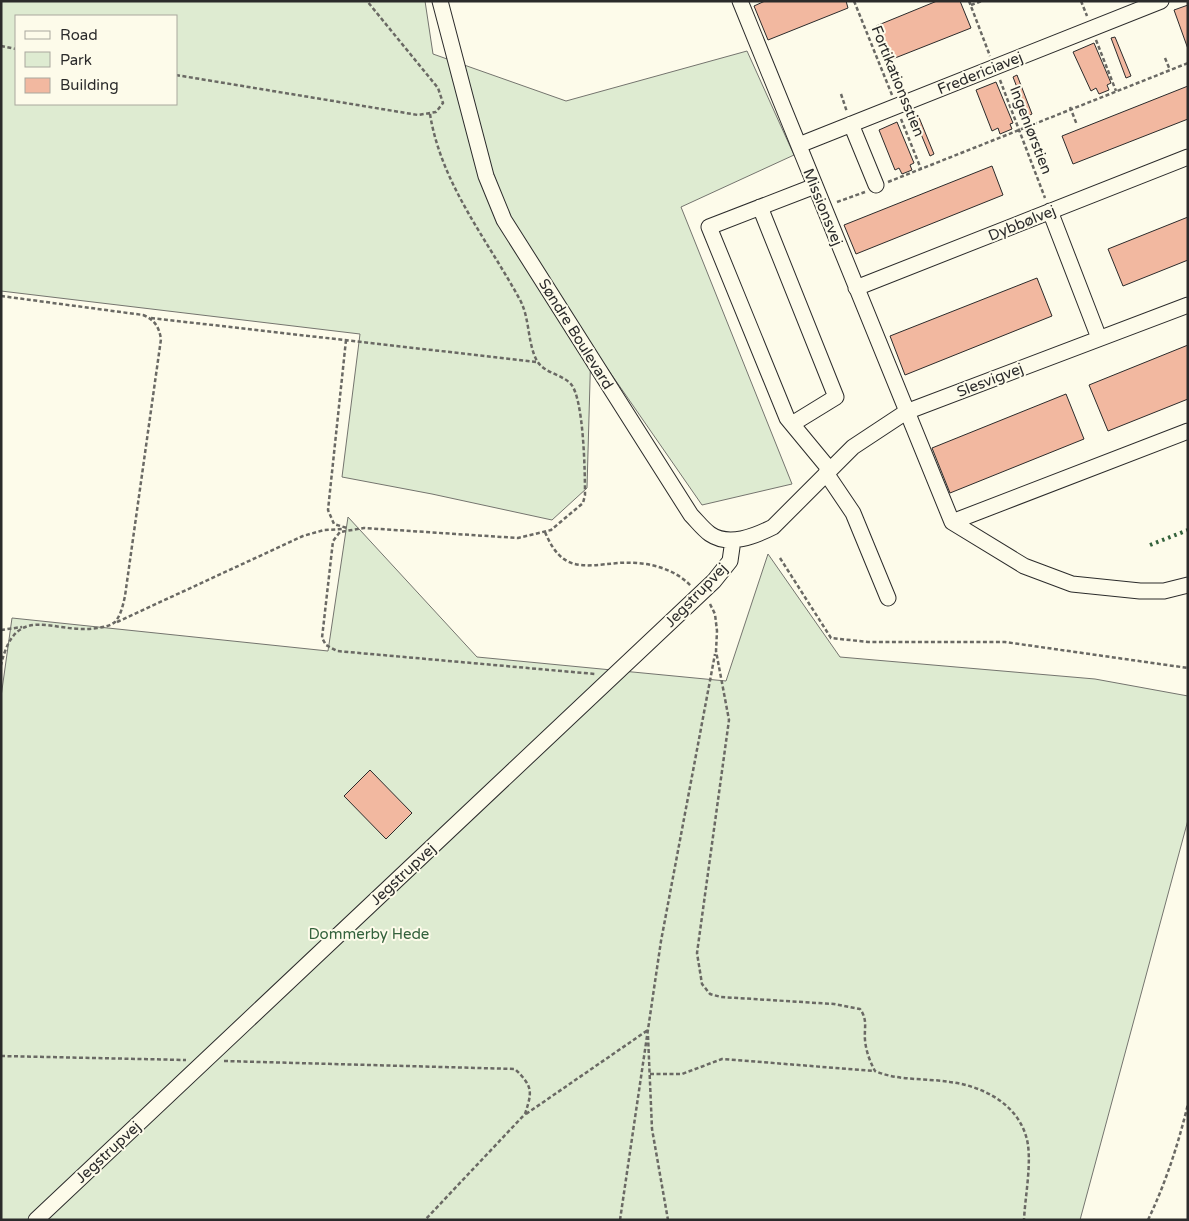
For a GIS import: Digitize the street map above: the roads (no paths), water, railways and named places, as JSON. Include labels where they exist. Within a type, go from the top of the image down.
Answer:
[{"type":"lane","name":"Søndre Boulevard","points":[[440,1],[486,176],[504,220],[691,515],[711,535],[733,540],[757,535],[773,526],[812,487]]},
{"type":"lane","name":"Missionsvej","points":[[740,1],[952,522]]},
{"type":"lane","name":"Fredericiavej","points":[[799,146],[1161,1]]},
{"type":"lane","points":[[851,124],[876,186]]},
{"type":"lane","name":"Dybbølvej","points":[[856,288],[1188,157]]},
{"type":"lane","points":[[815,186],[709,227],[787,418],[828,472],[853,513],[888,598]]},
{"type":"lane","points":[[760,207],[836,397],[792,424]]},
{"type":"lane","points":[[1050,211],[1099,338]]},
{"type":"lane","name":"Slesvigvej","points":[[812,487],[853,447],[906,412],[1188,305]]},
{"type":"lane","points":[[952,522],[1188,431]]},
{"type":"lane","points":[[952,522],[983,543],[1024,566],[1072,584],[1140,591],[1164,591],[1188,585]]},
{"type":"lane","name":"Jegstrupvej","points":[[36,1220],[701,593],[730,561],[733,540]]},
{"type":"park label","name":"Dommerby Hede","points":[[369,934]]}]
